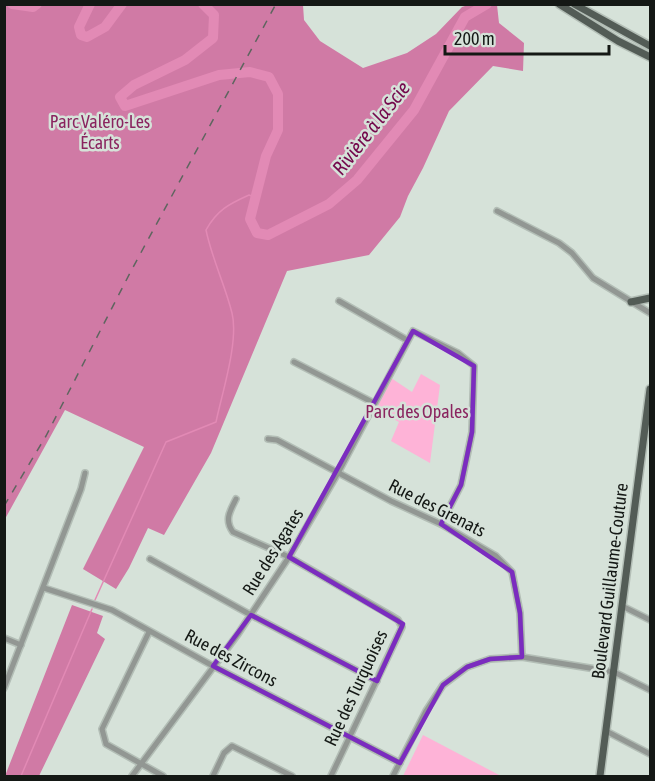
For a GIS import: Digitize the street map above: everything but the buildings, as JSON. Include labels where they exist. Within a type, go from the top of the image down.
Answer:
[{"type":"main road","points":[[559,4],[651,57]]},
{"type":"main road","points":[[574,4],[651,46]]},
{"type":"main road","points":[[631,302],[651,298]]},
{"type":"main road","name":"Boulevard Guillaume-Couture","points":[[600,777],[650,394]]},
{"type":"street","points":[[497,211],[559,243],[572,253],[593,278],[651,313]]},
{"type":"street","points":[[339,301],[407,339],[413,331],[458,353],[474,366],[472,432],[461,485],[441,524]]},
{"type":"street","name":"Rue des Agates","points":[[132,777],[251,615],[289,557],[338,473],[407,339]]},
{"type":"street","points":[[294,362],[374,403]]},
{"type":"street","name":"Rue des Grenats","points":[[268,439],[276,440],[391,501],[441,524],[496,556],[512,572],[520,613],[522,657]]},
{"type":"street","points":[[4,688],[44,588],[85,473]]},
{"type":"street","name":"Rue des Turquoises","points":[[236,499],[228,515],[228,524],[233,532],[289,557],[398,620],[402,627],[331,777]]},
{"type":"street","points":[[150,559],[377,681]]},
{"type":"street","name":"Rue des Zircons","points":[[44,588],[112,610],[149,632],[400,763]]},
{"type":"street","points":[[622,606],[651,620]]},
{"type":"street","points":[[149,632],[102,729],[106,744],[163,777]]},
{"type":"street","points":[[4,638],[21,645]]},
{"type":"street","points":[[393,777],[426,711],[443,685],[467,667],[490,658],[522,657],[614,672],[651,690]]},
{"type":"street","points":[[606,730],[651,754]]},
{"type":"street","points":[[213,777],[224,753],[232,746],[292,777]]},
{"type":"highlighted area","points":[[413,331],[474,366],[472,432],[461,485],[441,524],[512,572],[520,613],[522,657],[490,659],[467,667],[443,685],[400,763],[213,666],[251,615],[377,681],[403,624],[289,557]]},
{"type":"green space","name":"Parc Valéro-Les Écarts","points":[[5,4],[303,5],[304,20],[320,41],[363,68],[407,53],[436,34],[462,7],[468,5],[497,5],[499,23],[524,43],[523,71],[493,66],[449,111],[400,217],[369,255],[287,271],[211,453],[164,535],[148,528],[116,589],[83,569],[144,447],[65,410],[5,519]]},
{"type":"green space","name":"Parc des Opales","points":[[421,374],[440,385],[430,463],[391,441],[399,422],[372,408],[388,376],[412,392]]},
{"type":"green space","points":[[72,605],[103,616],[97,633],[105,639],[39,776],[5,776]]},
{"type":"green space","points":[[423,735],[501,776],[403,776]]},
{"type":"waterway","name":"Rivière à la Scie","points":[[12,4],[33,7],[37,4]]},
{"type":"waterway","name":"Rivière à la Scie","points":[[90,4],[79,27],[81,35],[87,37],[105,27],[122,4]]},
{"type":"waterway","name":"Rivière à la Scie","points":[[203,4],[214,15],[213,38],[185,60],[134,85],[120,97],[125,106],[219,75],[250,72],[269,77],[278,94],[278,130],[266,156],[250,219],[257,233],[268,235],[329,204],[357,180],[414,110],[465,17],[487,4]]},
{"type":"waterway","points":[[95,600],[166,442],[216,422],[232,352],[234,325],[206,230],[224,208],[249,195],[254,197]]},
{"type":"waterway","points":[[21,776],[92,609]]},
{"type":"railway","points":[[4,506],[46,436],[131,271],[276,4]]}]
